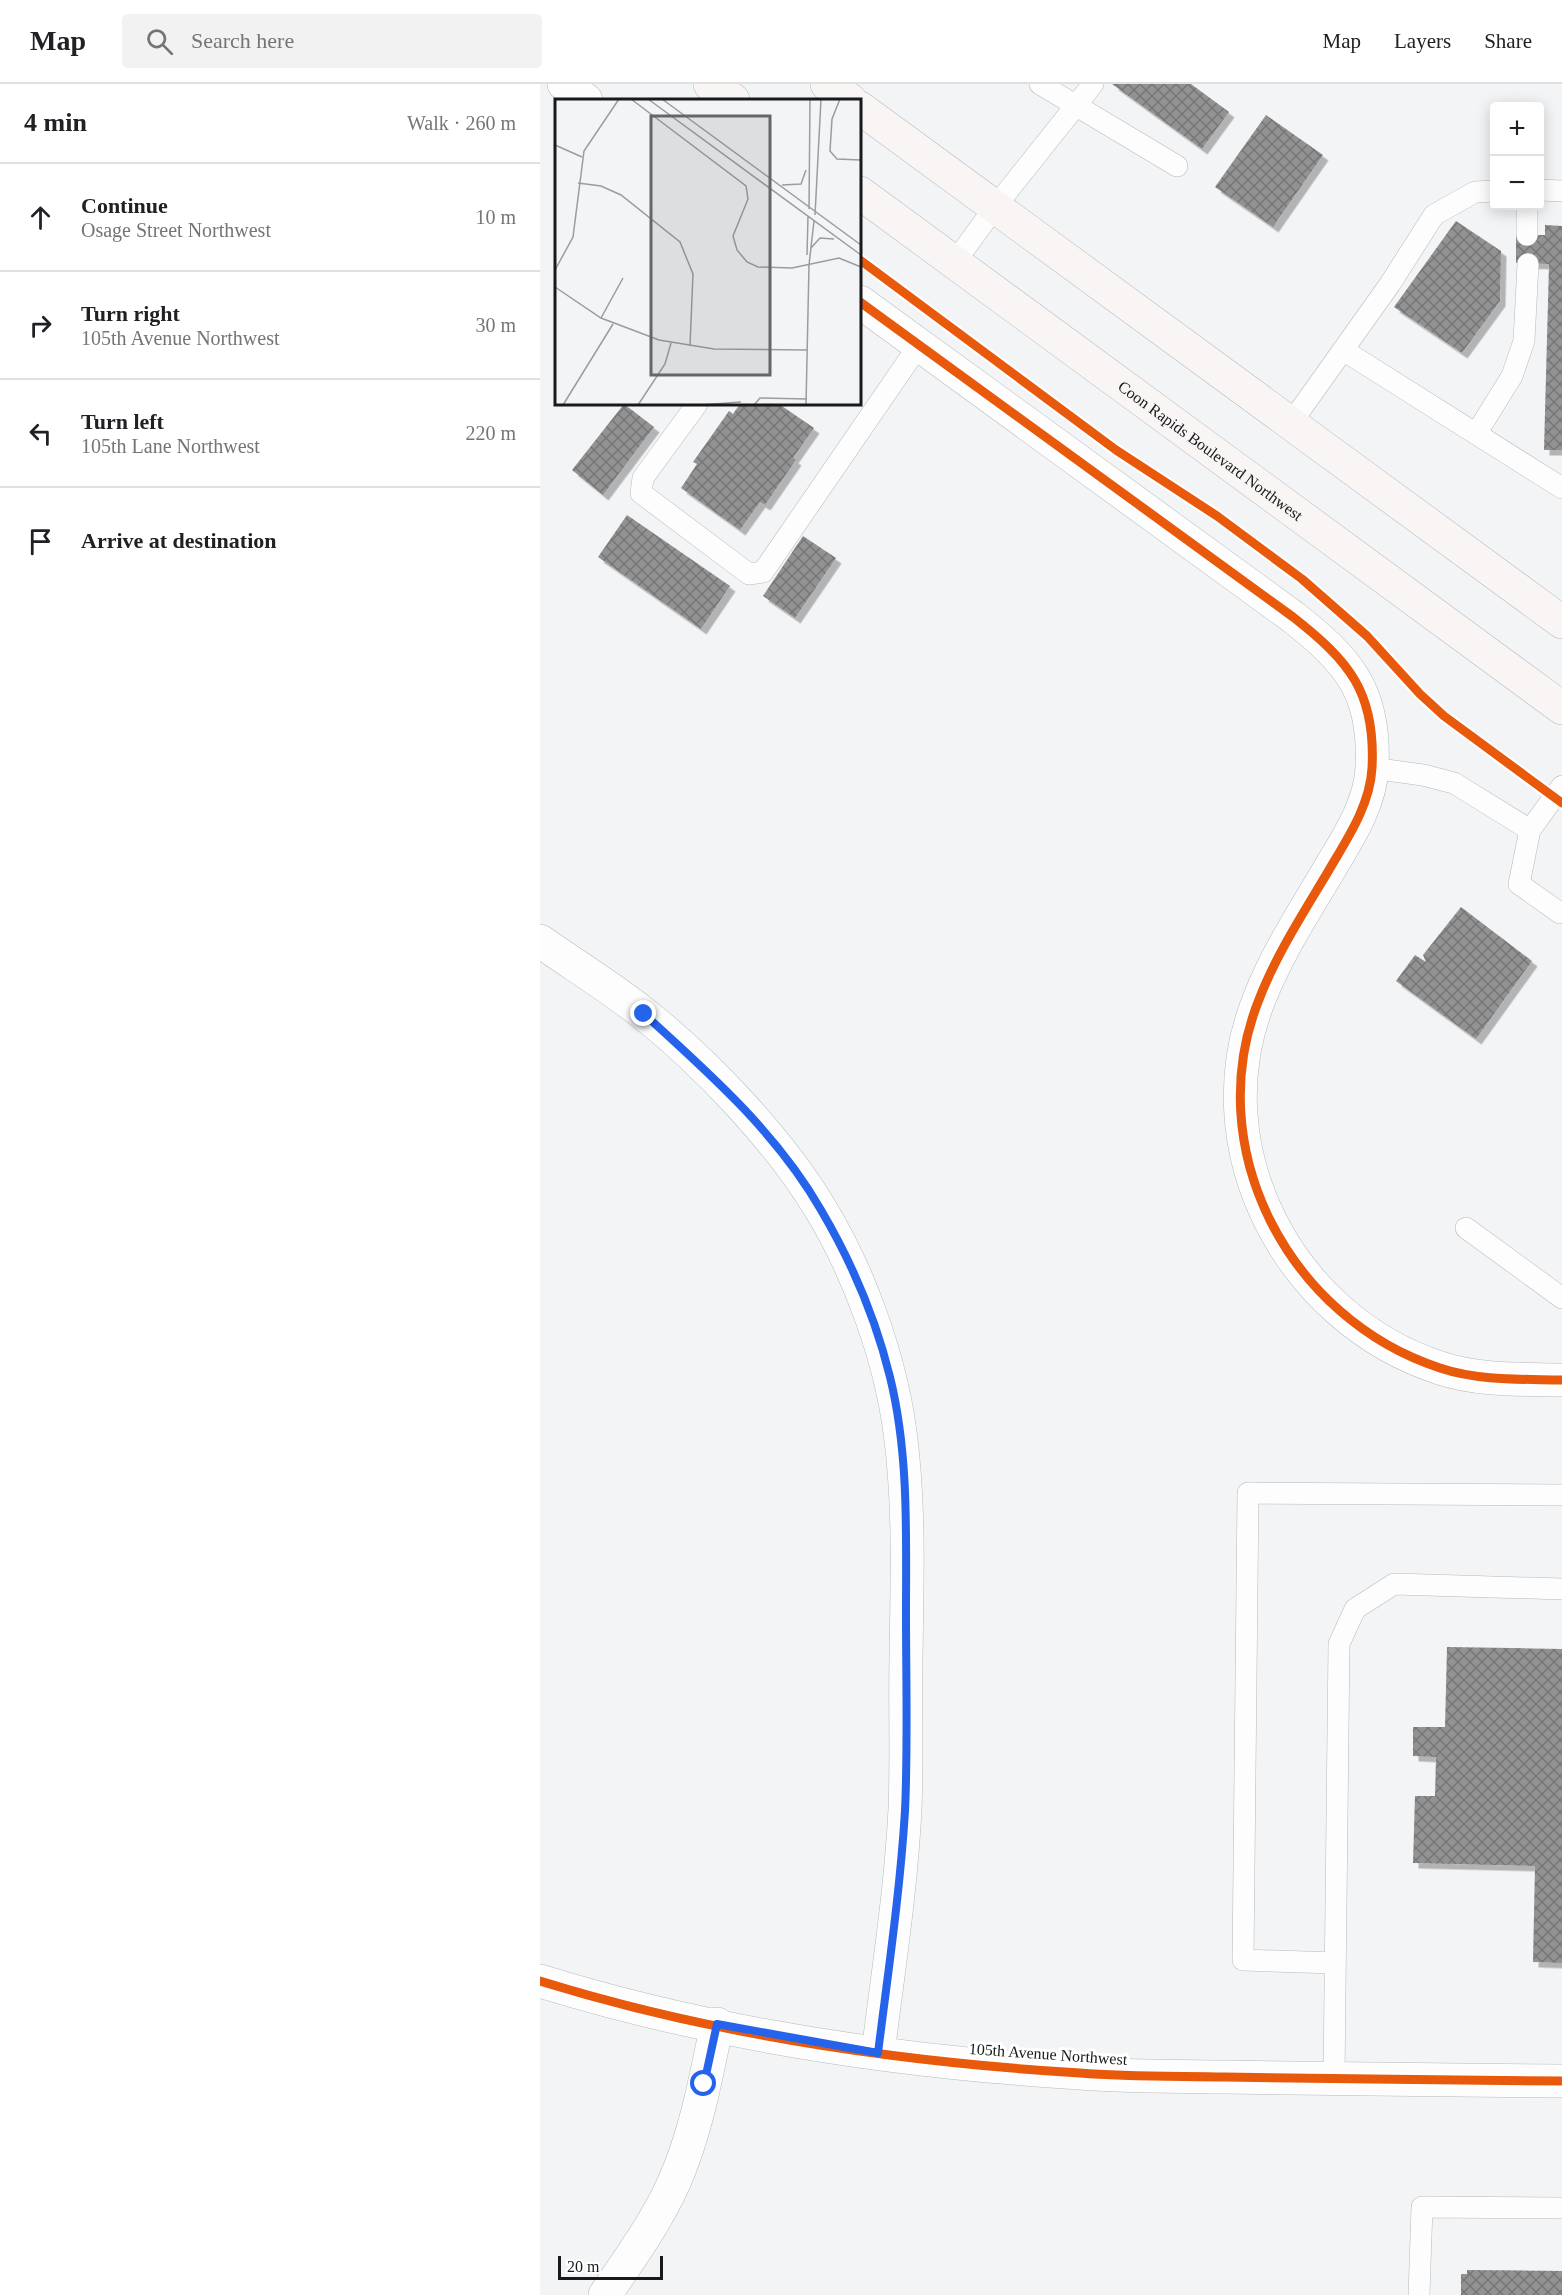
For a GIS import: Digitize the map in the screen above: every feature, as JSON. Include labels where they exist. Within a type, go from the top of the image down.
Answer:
[{"type":"main road","points":[[710,84],[732,99]]},
{"type":"main road","points":[[827,84],[849,99]]},
{"type":"main road","points":[[861,109],[1562,622]]},
{"type":"main road","name":"Coon Rapids Boulevard Northwest","points":[[861,194],[1562,708]]},
{"type":"street","points":[[564,84],[585,99]]},
{"type":"street","points":[[861,303],[1325,642],[1357,681],[1369,724],[1372,768],[1368,792],[1361,811],[1280,954],[1259,998],[1241,1071],[1243,1128],[1256,1187],[1268,1218],[1290,1256],[1332,1305],[1366,1333],[1399,1352],[1460,1374],[1496,1378],[1562,1380]]},
{"type":"street","points":[[540,941],[652,1021],[724,1088],[789,1161],[837,1239],[871,1320],[890,1377],[900,1432],[906,1537],[905,1810],[878,2053]]},
{"type":"street","name":"105th Avenue Northwest","points":[[540,1981],[614,2001],[717,2024],[878,2053],[1081,2074],[1562,2081]]},
{"type":"street","points":[[605,2295],[666,2199],[680,2169],[698,2110],[717,2024]]},
{"type":"lane","points":[[1040,84],[1177,166]]},
{"type":"lane","points":[[955,262],[995,207],[1093,84]]},
{"type":"lane","points":[[1544,190],[1562,191]]},
{"type":"lane","points":[[1291,423],[1390,284],[1434,215],[1475,192],[1490,191]]},
{"type":"lane","points":[[1527,210],[1527,235]]},
{"type":"lane","points":[[1476,434],[1512,376],[1524,341],[1528,264]]},
{"type":"lane","points":[[696,405],[643,478],[641,493],[750,574],[763,572],[919,345]]},
{"type":"lane","points":[[1343,350],[1562,488]]},
{"type":"lane","points":[[1372,768],[1454,783],[1530,830]]},
{"type":"lane","points":[[1560,913],[1519,884],[1530,830],[1562,786]]},
{"type":"lane","points":[[1466,1228],[1562,1298]]},
{"type":"lane","points":[[1335,1963],[1243,1960],[1248,1493],[1562,1495]]},
{"type":"lane","points":[[1334,2079],[1339,1644],[1355,1609],[1394,1584],[1562,1589]]},
{"type":"lane","points":[[1419,2295],[1422,2207],[1562,2208]]},
{"type":"building","points":[[1112,84],[1191,84],[1229,112],[1202,149]]},
{"type":"building","points":[[1266,115],[1323,155],[1273,227],[1215,187]]},
{"type":"building","points":[[1456,221],[1501,251],[1500,301],[1462,353],[1394,307]]},
{"type":"building","points":[[1545,225],[1562,226],[1562,450],[1544,450],[1549,264],[1516,263],[1516,235],[1545,235]]},
{"type":"building","points":[[623,405],[654,427],[603,495],[572,470]]},
{"type":"building","points":[[739,405],[780,405],[814,428],[793,458],[796,460],[765,505],[760,502],[740,530],[681,488],[697,464],[693,462],[729,411],[733,414]]},
{"type":"building","points":[[627,515],[730,586],[701,629],[598,557]]},
{"type":"building","points":[[803,536],[836,558],[795,618],[763,596]]},
{"type":"building","points":[[1461,907],[1532,961],[1476,1039],[1396,981],[1415,955],[1426,962],[1423,955]]},
{"type":"building","points":[[1447,1647],[1562,1649],[1562,1963],[1533,1962],[1535,1866],[1413,1863],[1415,1796],[1435,1796],[1436,1757],[1413,1756],[1413,1727],[1445,1727]]},
{"type":"building","points":[[1467,2270],[1562,2271],[1562,2295],[1461,2295],[1461,2274],[1467,2274]]},
{"type":"cycle path","points":[[861,261],[1116,450],[1217,516],[1302,579],[1367,636],[1420,694],[1444,716],[1562,803]]},
{"type":"cycle path","points":[[861,303],[1293,617],[1330,648],[1355,680],[1364,698],[1372,741],[1372,768],[1367,797],[1341,850],[1290,935],[1260,997],[1244,1054],[1241,1111],[1250,1167],[1270,1220],[1300,1269],[1339,1310],[1386,1344],[1440,1368],[1455,1372],[1500,1378],[1562,1380]]},
{"type":"cycle path","points":[[540,1981],[671,2016],[807,2043],[1012,2068],[1134,2076],[1562,2081]]},
{"type":"route","points":[[644,1014],[724,1088],[758,1124],[789,1161],[820,1208],[853,1274],[890,1377],[900,1432],[904,1485],[906,1537],[905,1810],[878,2053],[783,2038],[717,2024],[704,2084]]}]
